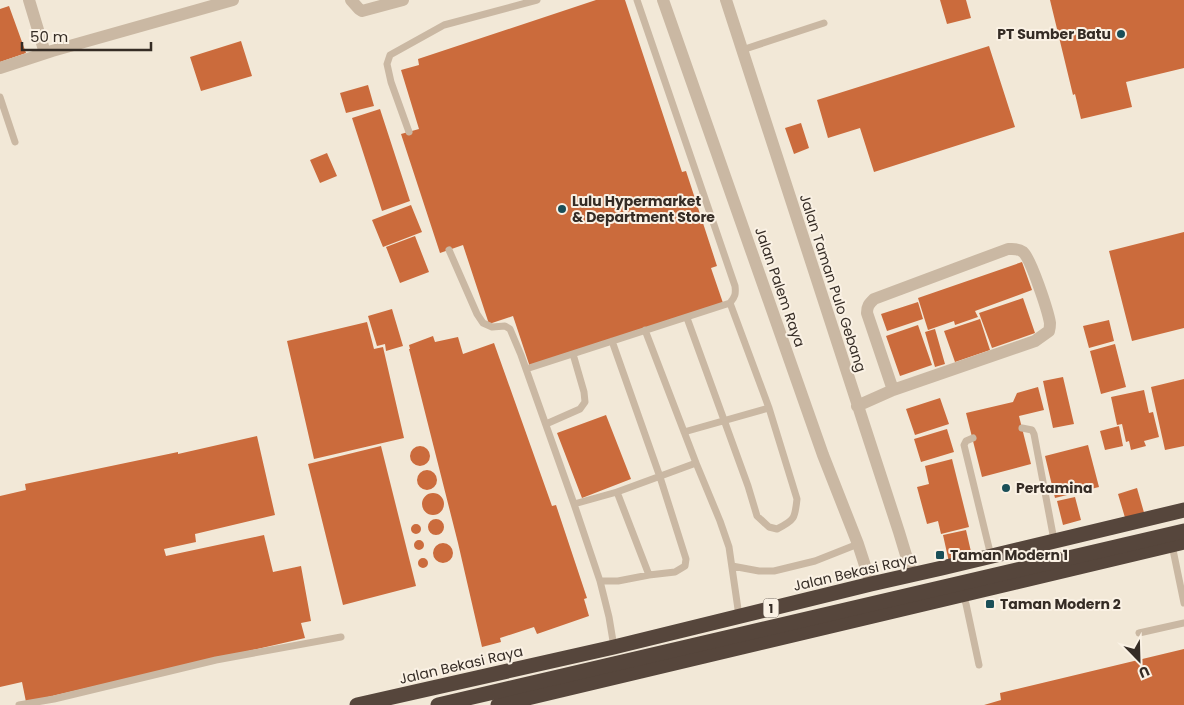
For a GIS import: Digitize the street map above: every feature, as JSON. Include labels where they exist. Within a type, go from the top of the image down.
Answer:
[{"type":"highway","name":"Jalan Bekasi Raya","points":[[357,705],[614,647],[1184,510]]},
{"type":"highway","points":[[438,705],[1184,530]]},
{"type":"highway","name":"1","points":[[498,705],[1178,544]]},
{"type":"highway","points":[[845,590],[852,620]]},
{"type":"highway","points":[[678,631],[683,661]]},
{"type":"street","points":[[29,0],[48,52]]},
{"type":"street","points":[[35,0],[48,52]]},
{"type":"street","points":[[0,68],[48,52],[233,0]]},
{"type":"street","points":[[351,0],[362,11],[403,0]]},
{"type":"street","name":"Jalan Palem Raya","points":[[663,0],[823,455],[858,544],[871,584]]},
{"type":"street","name":"Jalan Taman Pulo Gebang","points":[[726,0],[912,575]]},
{"type":"street","points":[[857,406],[893,390],[1036,341],[1049,331],[1050,325],[1042,296],[1028,258],[1022,251],[1016,248],[1008,249],[874,299],[868,304],[867,313],[893,390]]},
{"type":"lane","points":[[409,132],[391,82],[387,64],[390,55],[444,25],[537,0]]},
{"type":"lane","points":[[526,369],[730,303],[736,293],[637,0]]},
{"type":"lane","points":[[742,50],[824,23]]},
{"type":"lane","points":[[0,96],[15,142]]},
{"type":"lane","points":[[449,250],[477,314],[483,323],[492,326],[505,326],[510,329],[546,424],[600,581],[614,647]]},
{"type":"lane","points":[[687,318],[748,486],[757,516],[769,527],[777,529],[790,523],[796,513],[798,499],[769,408],[730,303]]},
{"type":"lane","points":[[645,330],[729,547],[739,616]]},
{"type":"lane","points":[[600,581],[618,581],[675,572],[685,566],[686,559],[660,477],[612,341]]},
{"type":"lane","points":[[546,424],[580,409],[585,402],[573,354]]},
{"type":"lane","points":[[684,432],[769,408]]},
{"type":"lane","points":[[1022,428],[1032,430],[1034,434],[1054,540]]},
{"type":"lane","points":[[973,438],[966,441],[964,445],[991,556]]},
{"type":"lane","points":[[574,504],[617,492],[696,463]]},
{"type":"lane","points":[[617,492],[649,575]]},
{"type":"lane","points":[[732,566],[759,571],[774,571],[814,561],[858,544]]},
{"type":"lane","points":[[1178,544],[1184,603]]},
{"type":"lane","points":[[963,594],[979,665]]},
{"type":"lane","points":[[1139,633],[1184,623]]},
{"type":"lane","points":[[19,705],[54,699],[216,660],[342,637]]},
{"type":"building","name":"Lulu Hypermarket & Department Store","points":[[596,0],[625,0],[682,172],[686,171],[717,266],[711,268],[723,303],[530,367],[513,316],[489,324],[463,245],[440,253],[401,134],[419,129],[401,70],[419,65],[418,59]]},
{"type":"building","points":[[940,0],[966,0],[971,18],[947,24]]},
{"type":"building","name":"PT Sumber Batu","points":[[1050,0],[1184,0],[1184,68],[1126,82],[1132,107],[1081,119],[1075,94],[1073,95]]},
{"type":"building","points":[[9,6],[26,53],[0,62],[0,9]]},
{"type":"building","points":[[241,41],[252,76],[201,91],[190,57]]},
{"type":"building","points":[[989,46],[1015,127],[874,172],[860,128],[828,138],[817,100]]},
{"type":"building","points":[[368,85],[374,106],[346,113],[340,93]]},
{"type":"building","points":[[380,109],[410,201],[382,211],[352,118]]},
{"type":"building","points":[[801,123],[809,148],[794,154],[785,128]]},
{"type":"building","points":[[327,153],[337,176],[320,183],[310,160]]},
{"type":"building","points":[[411,205],[422,232],[383,247],[372,220]]},
{"type":"building","points":[[1184,232],[1184,328],[1132,341],[1109,251]]},
{"type":"building","points":[[415,236],[429,272],[400,283],[386,247]]},
{"type":"building","points":[[1022,262],[1032,290],[975,311],[978,317],[955,325],[954,321],[928,330],[918,298]]},
{"type":"building","points":[[1023,298],[1035,333],[992,348],[979,313]]},
{"type":"building","points":[[918,302],[923,319],[887,331],[881,314]]},
{"type":"building","points":[[392,309],[403,346],[386,351],[385,344],[377,346],[368,316]]},
{"type":"building","points":[[980,319],[990,350],[955,362],[944,331]]},
{"type":"building","points":[[1109,320],[1114,341],[1089,348],[1083,326]]},
{"type":"building","points":[[367,322],[374,349],[383,347],[404,438],[314,459],[287,341]]},
{"type":"building","points":[[918,325],[932,365],[900,376],[886,336]]},
{"type":"building","points":[[935,329],[945,364],[935,367],[925,332]]},
{"type":"building","points":[[433,336],[435,342],[458,337],[463,354],[494,343],[552,506],[556,505],[587,598],[584,599],[589,616],[537,634],[534,627],[500,638],[501,642],[482,647],[409,349],[409,345]]},
{"type":"building","points":[[1115,344],[1126,387],[1101,394],[1090,351]]},
{"type":"building","points":[[1063,377],[1074,424],[1053,428],[1043,381]]},
{"type":"building","points":[[1184,379],[1184,446],[1165,450],[1151,387]]},
{"type":"building","points":[[1038,387],[1044,410],[1019,416],[1031,464],[982,477],[966,413],[1013,402],[1017,393]]},
{"type":"building","points":[[1144,390],[1149,413],[1153,412],[1159,437],[1144,441],[1146,446],[1131,450],[1129,441],[1126,442],[1122,424],[1117,425],[1111,397]]},
{"type":"building","points":[[940,398],[949,424],[915,435],[906,409]]},
{"type":"building","points":[[606,415],[631,479],[582,498],[557,433]]},
{"type":"building","points":[[1119,426],[1123,446],[1105,450],[1100,431]]},
{"type":"building","points":[[947,429],[954,452],[921,462],[914,439]]},
{"type":"building","points":[[257,436],[275,515],[195,534],[196,542],[164,549],[166,556],[264,535],[273,572],[301,566],[311,621],[301,623],[305,638],[26,702],[22,682],[0,687],[0,496],[26,490],[25,484],[178,452],[178,454]]},
{"type":"building","points":[[1088,445],[1099,487],[1055,498],[1045,456]]},
{"type":"building","points":[[381,446],[416,586],[343,605],[308,464]]},
{"type":"building","points":[[420,446],[427,449],[430,456],[427,463],[420,466],[413,463],[410,456],[413,449]]},
{"type":"building","points":[[952,459],[969,527],[941,534],[938,521],[927,524],[917,487],[929,484],[925,466]]},
{"type":"building","points":[[427,470],[434,473],[437,480],[434,487],[427,490],[420,487],[417,480],[420,473]]},
{"type":"building","points":[[1137,488],[1145,516],[1126,521],[1118,494]]},
{"type":"building","points":[[433,493],[441,496],[444,504],[441,512],[433,515],[425,512],[422,504],[425,496]]},
{"type":"building","points":[[1075,497],[1081,520],[1063,525],[1057,501]]},
{"type":"building","points":[[433,519],[439,519],[444,524],[442,533],[433,535],[428,530],[428,524]]},
{"type":"building","points":[[414,524],[418,524],[421,529],[420,533],[414,534],[411,531],[411,527]]},
{"type":"building","points":[[966,530],[972,556],[949,562],[943,535]]},
{"type":"building","points":[[417,540],[421,540],[424,545],[423,549],[417,550],[414,547],[414,543]]},
{"type":"building","points":[[443,543],[450,546],[453,553],[450,560],[443,563],[436,560],[433,553],[436,546]]},
{"type":"building","points":[[421,558],[425,558],[428,563],[427,567],[421,568],[418,565],[418,561]]},
{"type":"building","points":[[1184,649],[1184,705],[984,705],[1001,700],[1000,693]]},
{"type":"place","name":"PT Sumber Batu","points":[[1121,34]]},
{"type":"place","name":"Lulu Hypermarket & Department Store","points":[[562,209]]},
{"type":"place","name":"Pertamina","points":[[1006,488]]},
{"type":"place","name":"Taman Modern 1","points":[[940,555]]},
{"type":"place","name":"Taman Modern 2","points":[[990,604]]}]
